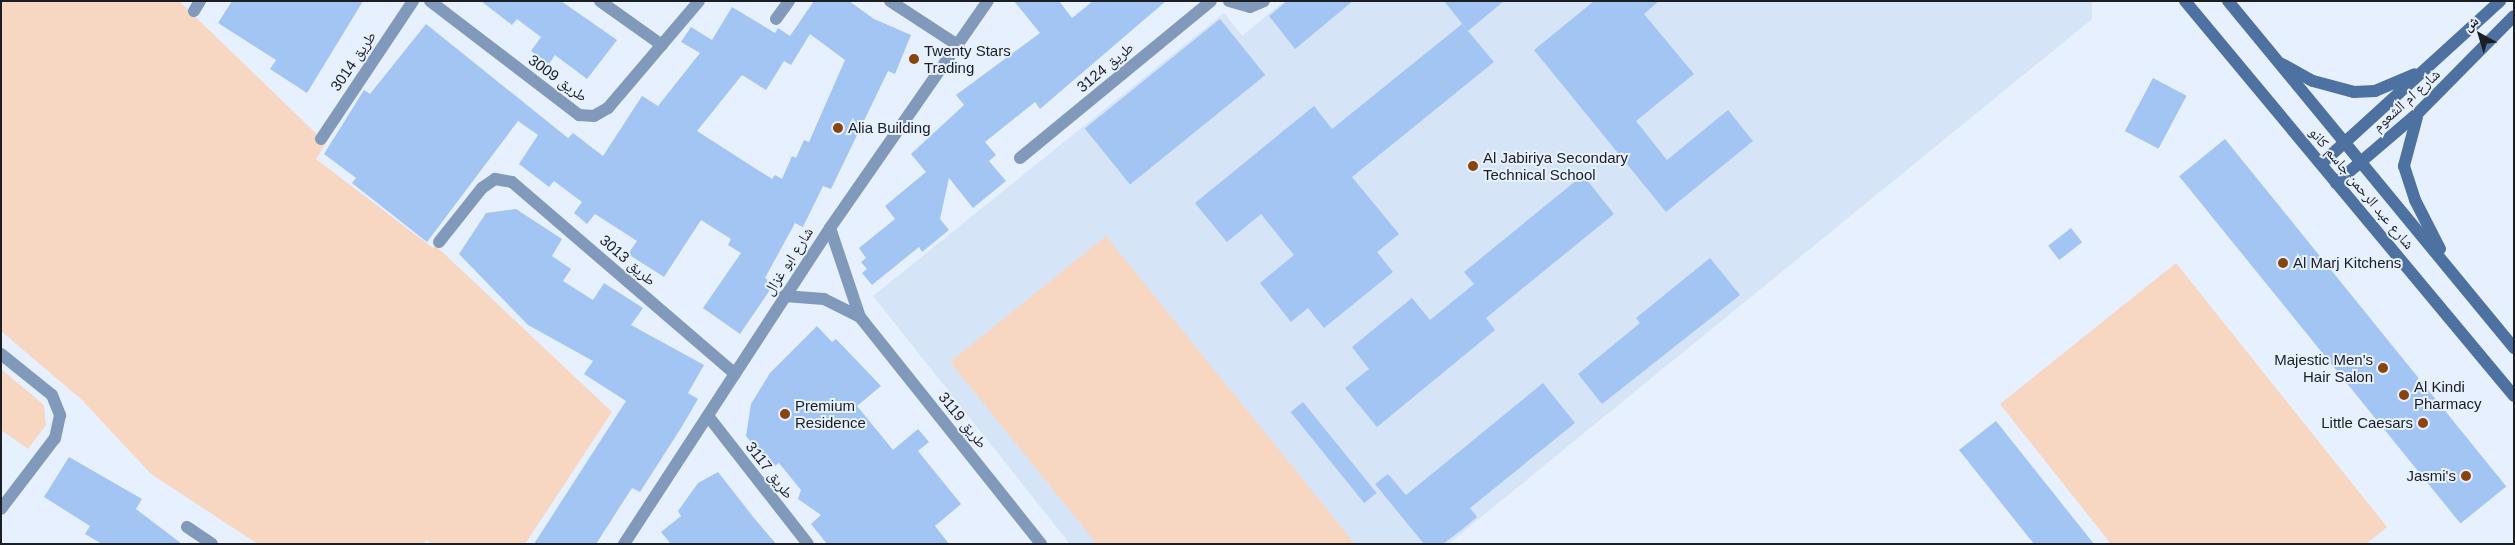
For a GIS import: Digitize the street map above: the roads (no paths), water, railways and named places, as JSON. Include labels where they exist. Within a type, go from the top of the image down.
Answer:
[{"type":"main road","name":"شارع عبد الرحمن جاسم كانو","points":[[2185,1],[2514,396]]},
{"type":"main road","name":"شارع عبد الرحمن جاسم كانو","points":[[2228,1],[2359,163],[2452,271],[2514,348]]},
{"type":"main road","name":"شارع ام الشعوم","points":[[2321,164],[2431,67],[2500,1]]},
{"type":"main road","name":"شارع ام الشعوم","points":[[2336,183],[2418,113],[2514,16]]},
{"type":"main road","points":[[2277,61],[2313,81],[2354,92],[2375,91],[2431,67]]},
{"type":"main road","points":[[2418,113],[2405,150],[2408,182],[2452,271]]},
{"type":"street","name":"طريق 3014","points":[[321,139],[413,1]]},
{"type":"street","name":"طريق 3009","points":[[430,1],[579,115],[594,116],[608,108],[699,1]]},
{"type":"street","points":[[600,1],[662,46]]},
{"type":"street","points":[[776,18],[789,1]]},
{"type":"street","points":[[890,1],[959,46]]},
{"type":"street","name":"شارع ابو غزال","points":[[624,544],[784,296],[959,46],[988,1]]},
{"type":"street","name":"طريق 3124","points":[[1020,158],[1211,1]]},
{"type":"street","points":[[1229,1],[1250,7],[1264,1]]},
{"type":"street","name":"طريق 3013","points":[[439,242],[482,188],[495,180],[512,182],[735,374]]},
{"type":"street","points":[[830,228],[860,317]]},
{"type":"street","points":[[784,296],[824,299],[860,317]]},
{"type":"street","name":"طريق 3119","points":[[860,317],[1041,544]]},
{"type":"street","points":[[1,354],[52,395],[60,415],[55,438],[1,509]]},
{"type":"street","name":"طريق 3117","points":[[708,416],[808,544]]},
{"type":"street","points":[[187,527],[212,544]]},
{"type":"place","name":"Twenty Stars Trading","points":[[914,59]]},
{"type":"place","name":"Alia Building","points":[[838,128]]},
{"type":"place","name":"Al Jabiriya Secondary Technical School","points":[[1473,166]]},
{"type":"place","name":"Al Marj Kitchens","points":[[2283,263]]},
{"type":"place","name":"Majestic Men's Hair Salon","points":[[2383,368]]},
{"type":"place","name":"Al Kindi Pharmacy","points":[[2404,395]]},
{"type":"place","name":"Premium Residence","points":[[785,414]]},
{"type":"place","name":"Little Caesars","points":[[2423,423]]},
{"type":"place","name":"Jasmi's","points":[[2466,476]]}]
